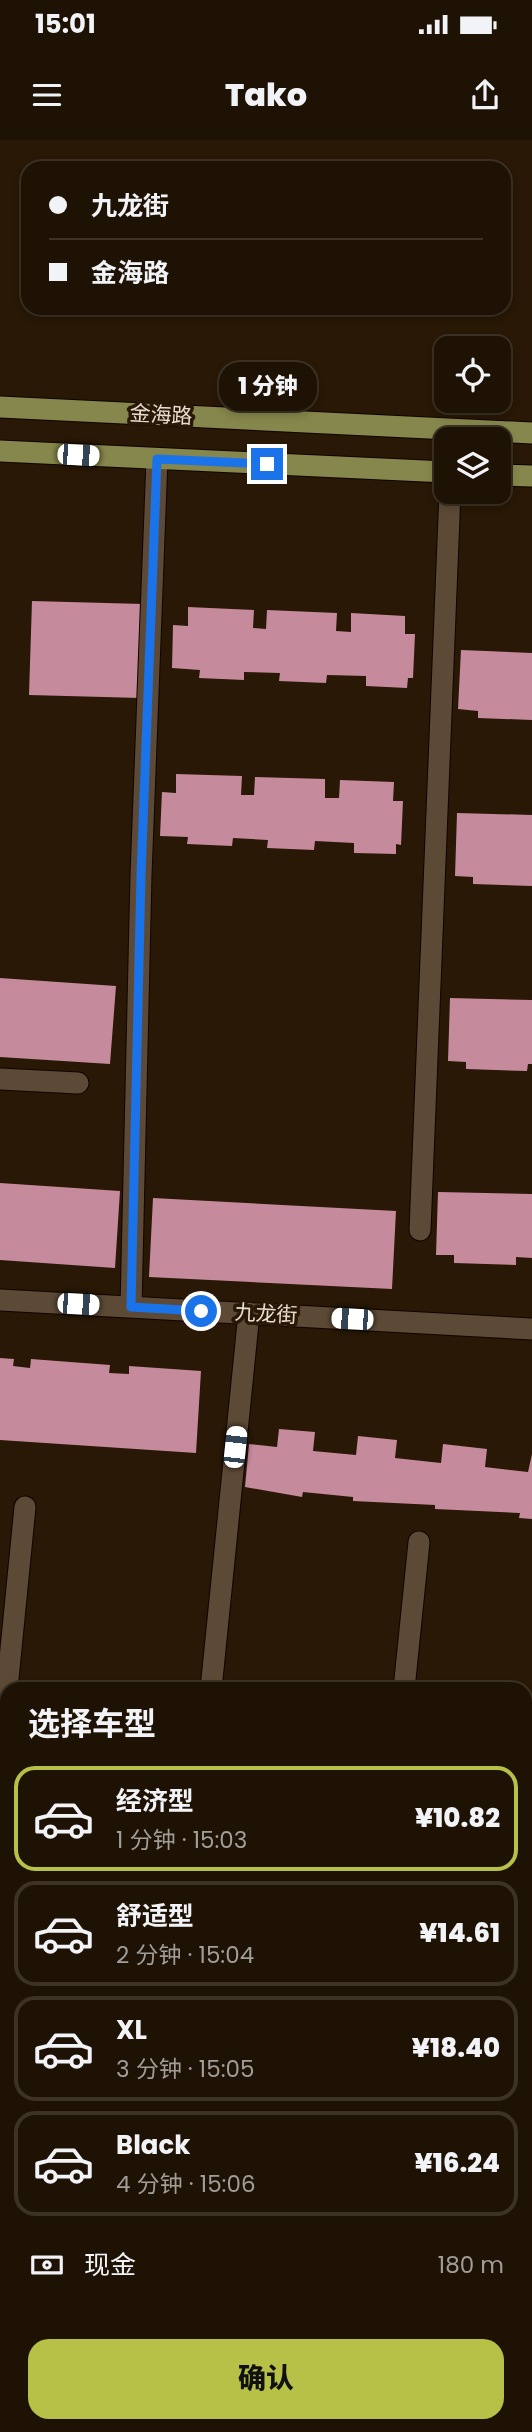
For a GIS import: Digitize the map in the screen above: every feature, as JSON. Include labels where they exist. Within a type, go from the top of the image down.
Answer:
[{"type":"main road","name":"金海路","points":[[0,407],[532,433]]},
{"type":"main road","name":"金海路","points":[[0,451],[434,471]]},
{"type":"main road","points":[[511,476],[532,477]]},
{"type":"street","points":[[131,1307],[141,875],[157,459]]},
{"type":"street","points":[[420,1230],[450,504]]},
{"type":"street","points":[[0,1079],[78,1083]]},
{"type":"street","name":"九龙街","points":[[0,1300],[532,1329]]},
{"type":"street","points":[[212,1682],[249,1313]]},
{"type":"street","points":[[8,1682],[25,1507]]},
{"type":"street","points":[[405,1682],[419,1542]]},
{"type":"building","points":[[32,601],[143,604],[141,698],[29,695]]},
{"type":"building","points":[[188,607],[254,610],[253,628],[266,629],[267,610],[337,613],[336,631],[351,632],[351,613],[405,616],[405,634],[415,634],[413,678],[408,678],[407,688],[366,686],[366,676],[327,675],[326,683],[279,681],[280,673],[244,672],[244,680],[199,678],[200,670],[172,668],[173,625],[188,626]]},
{"type":"building","points":[[461,650],[532,653],[532,720],[478,718],[478,711],[458,709]]},
{"type":"building","points":[[176,774],[242,776],[241,795],[254,795],[255,777],[325,779],[325,798],[339,798],[340,780],[394,782],[393,801],[403,801],[401,845],[396,844],[396,854],[354,853],[354,843],[315,841],[314,850],[267,848],[268,840],[233,838],[232,846],[187,844],[188,837],[160,836],[162,792],[176,793]]},
{"type":"building","points":[[457,813],[532,815],[532,886],[473,884],[473,877],[455,876]]},
{"type":"building","points":[[0,978],[116,986],[110,1064],[0,1057]]},
{"type":"building","points":[[450,998],[532,1000],[532,1064],[528,1064],[527,1071],[466,1069],[466,1062],[448,1061]]},
{"type":"building","points":[[0,1183],[120,1191],[115,1268],[0,1260]]},
{"type":"building","points":[[438,1192],[532,1194],[532,1258],[516,1257],[516,1265],[454,1263],[454,1255],[436,1255]]},
{"type":"building","points":[[153,1198],[396,1211],[392,1289],[149,1277]]},
{"type":"building","points":[[0,1358],[14,1359],[13,1366],[30,1368],[31,1359],[110,1365],[109,1373],[129,1374],[129,1366],[201,1371],[196,1453],[0,1440]]},
{"type":"building","points":[[279,1429],[315,1432],[313,1451],[356,1455],[358,1436],[397,1440],[395,1458],[441,1463],[443,1444],[487,1449],[485,1467],[528,1472],[532,1454],[532,1519],[519,1518],[520,1513],[435,1509],[435,1505],[353,1501],[353,1497],[303,1492],[302,1497],[245,1487],[249,1444],[277,1447]]},
{"type":"route","points":[[201,1311],[131,1307],[141,875],[157,459],[267,464]]}]
